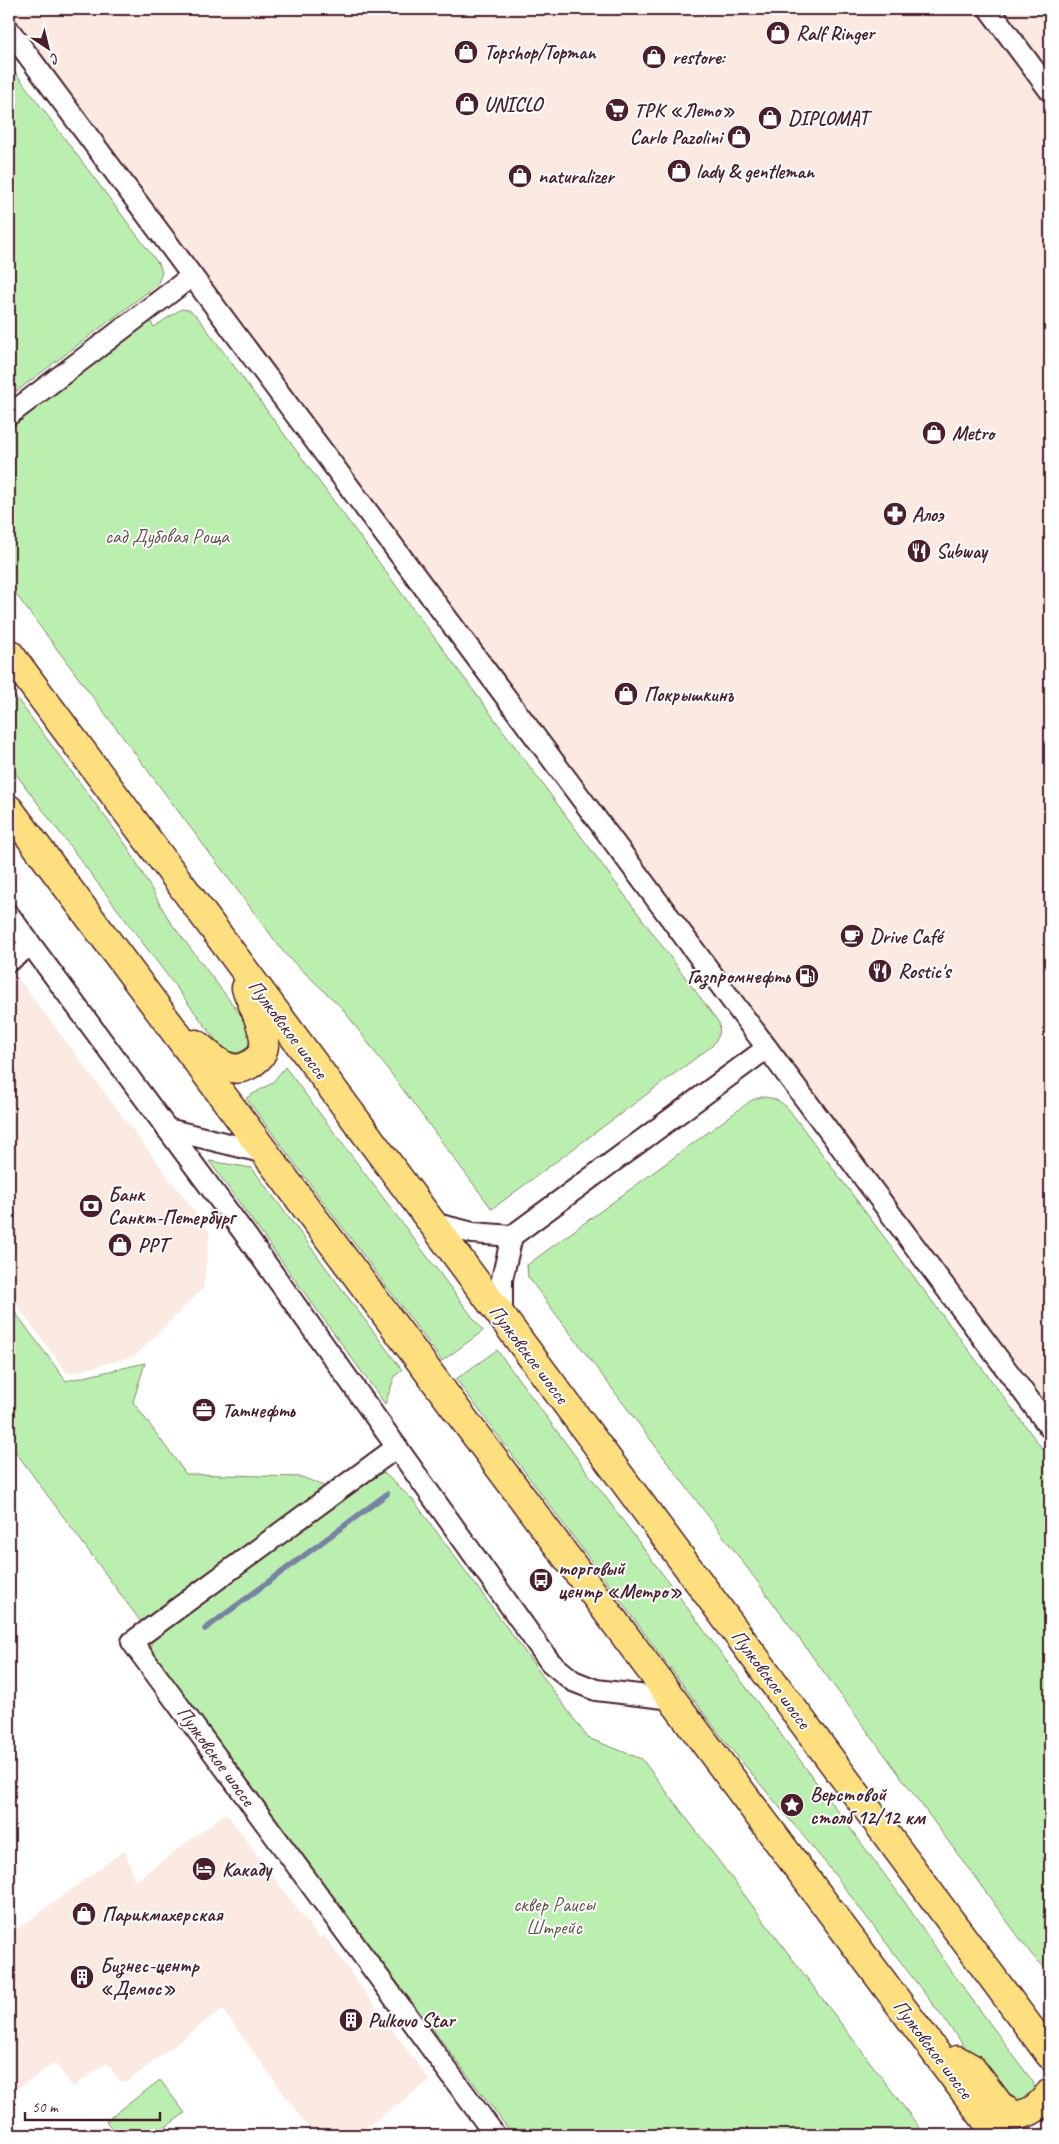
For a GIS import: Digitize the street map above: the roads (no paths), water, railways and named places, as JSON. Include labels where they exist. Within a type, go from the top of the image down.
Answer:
[{"type":"main road","name":"Пулковское шоссе","points":[[9,653],[1050,2055]]},
{"type":"main road","name":"Пулковское шоссе","points":[[9,809],[997,2135]]},
{"type":"main road","points":[[170,1026],[228,1068],[243,1069],[258,1058],[263,1051],[264,1040],[237,960]]},
{"type":"main road","points":[[928,2043],[970,2068],[1000,2106],[1014,2116],[1029,2113],[1039,2107],[1050,2093]]},
{"type":"street","points":[[989,9],[1050,91]]},
{"type":"street","points":[[9,30],[1050,1428]]},
{"type":"street","points":[[9,415],[192,276]]},
{"type":"street","points":[[9,915],[247,1236],[550,1662],[573,1681],[596,1690],[673,1699]]},
{"type":"street","points":[[9,961],[31,945]]},
{"type":"street","points":[[502,1317],[502,1279],[512,1236],[767,1048]]},
{"type":"street","points":[[167,1129],[265,1153]]},
{"type":"street","points":[[432,1222],[472,1233],[512,1236]]},
{"type":"street","name":"Пулковское шоссе","points":[[397,1448],[132,1642],[495,2135]]},
{"type":"waterway","points":[[205,1629],[387,1494]]},
{"type":"place","name":"Ralf Ringer","points":[[778,33]]},
{"type":"place","name":"Topshop/Topman","points":[[466,52]]},
{"type":"place","name":"restore:","points":[[654,57]]},
{"type":"place","name":"UNICLO","points":[[467,104]]},
{"type":"place","name":"ТРК «Лето»","points":[[617,110]]},
{"type":"place","name":"DIPLOMAT","points":[[770,118]]},
{"type":"place","name":"Carlo Pazolini","points":[[739,137]]},
{"type":"place","name":"lady & gentleman","points":[[679,171]]},
{"type":"place","name":"naturalizer","points":[[520,176]]},
{"type":"place","name":"Metro","points":[[934,433]]},
{"type":"place","name":"Алоэ","points":[[895,514]]},
{"type":"place","name":"Subway","points":[[919,551]]},
{"type":"place","name":"Покрышкинъ","points":[[626,694]]},
{"type":"place","name":"Drive Café","points":[[852,936]]},
{"type":"place","name":"Rostic's","points":[[880,971]]},
{"type":"place","name":"Газпромнефть","points":[[807,976]]},
{"type":"place","name":"Банк Санкт-Петербург","points":[[91,1206]]},
{"type":"place","name":"РРТ","points":[[120,1245]]},
{"type":"place","name":"Татнефть","points":[[204,1410]]},
{"type":"place","name":"торговый центр «Метро»","points":[[541,1580]]},
{"type":"place","name":"Верстовой столб 12/12 км","points":[[792,1805]]},
{"type":"place","name":"Какаду","points":[[204,1869]]},
{"type":"place","name":"Парикмахерская","points":[[84,1914]]},
{"type":"place","name":"Бизнес-центр «Демос»","points":[[82,1977]]},
{"type":"place","name":"Pulkovo Star","points":[[351,2020]]},
{"type":"park label","name":"сад Дубовая Роща","points":[[167,536]]},
{"type":"park label","name":"сквер Раисы Штрейс","points":[[554,1916]]}]
